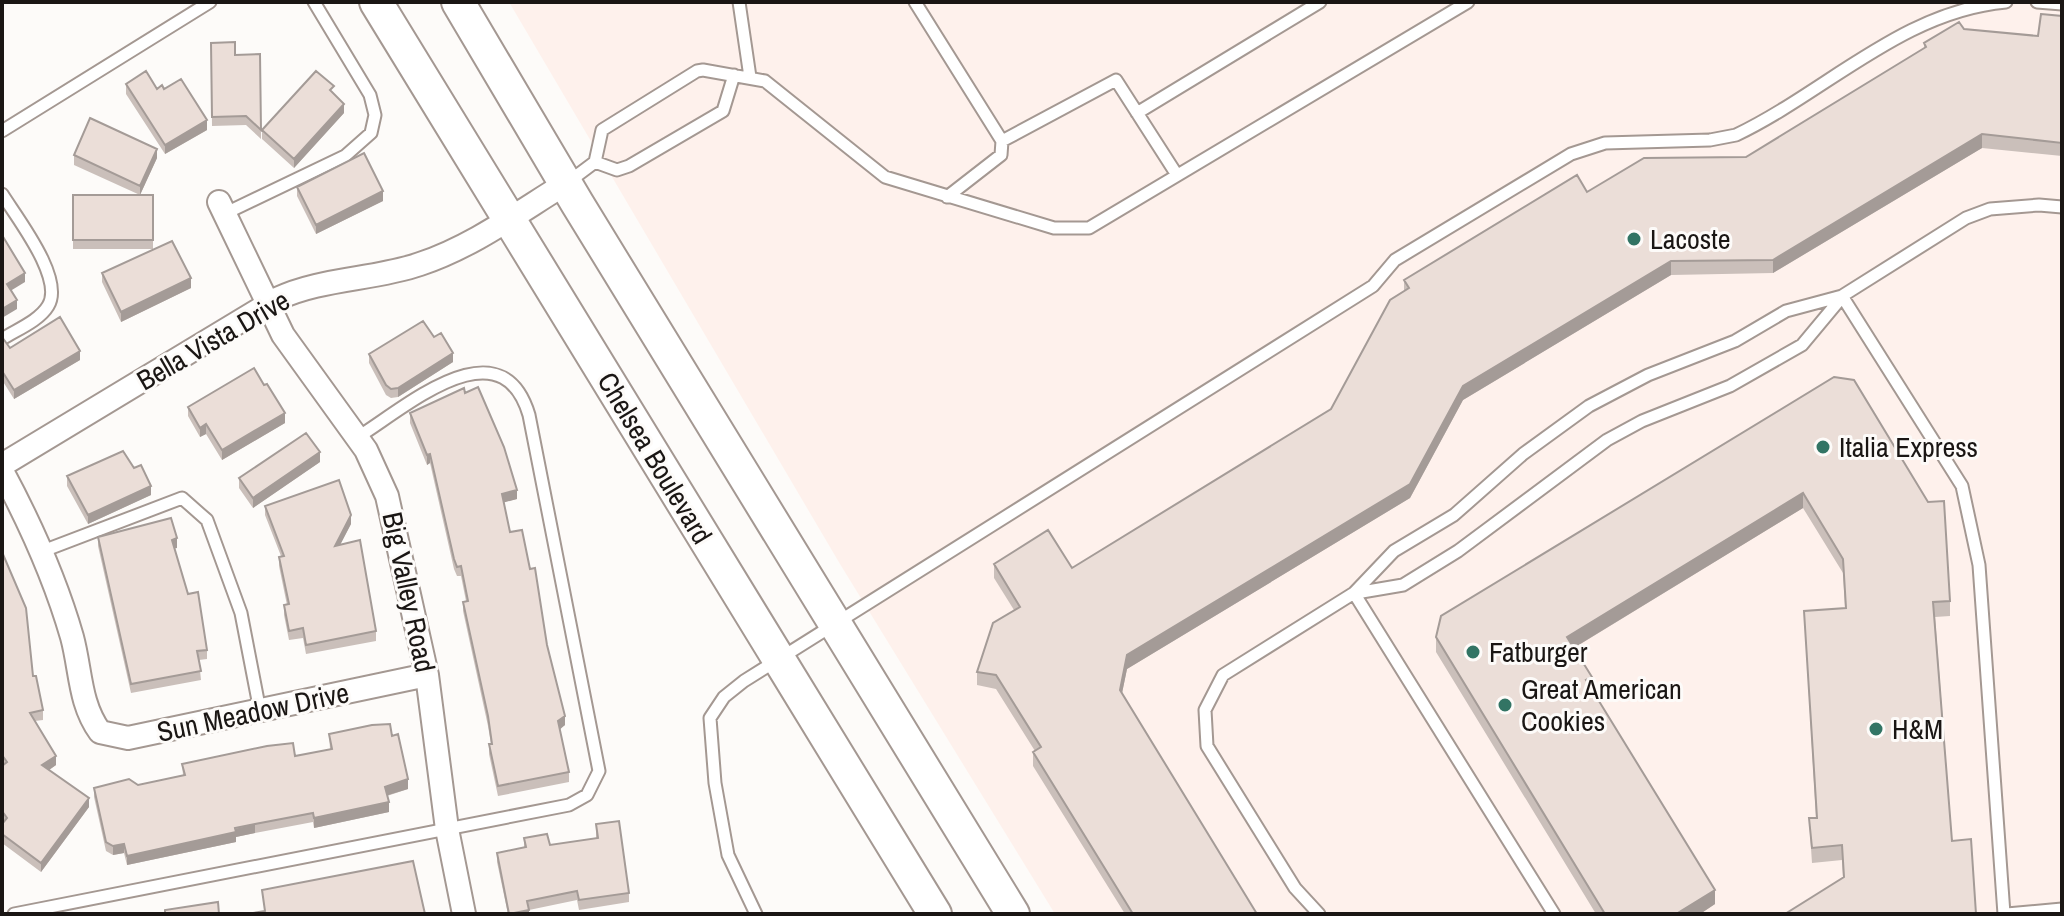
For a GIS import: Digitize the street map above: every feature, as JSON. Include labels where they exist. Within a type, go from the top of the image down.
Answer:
[{"type":"main road","name":"Chelsea Boulevard","points":[[376,2],[935,914]]},
{"type":"main road","points":[[458,2],[565,184],[1013,914]]},
{"type":"street","name":"Bella Vista Drive","points":[[2,468],[267,303],[304,289],[423,263],[509,218],[565,184]]},
{"type":"street","name":"Big Valley Road","points":[[222,208],[292,350],[358,437],[381,480],[393,515],[427,675],[447,829],[464,914]]},
{"type":"street","points":[[2,468],[43,551]]},
{"type":"street","name":"Sun Meadow Drive","points":[[43,551],[73,639],[87,714],[100,732],[128,738],[427,675]]},
{"type":"lane","points":[[2,131],[210,2]]},
{"type":"lane","points":[[222,208],[345,156],[371,133],[375,115],[370,95],[314,2]]},
{"type":"lane","points":[[739,2],[750,77]]},
{"type":"lane","points":[[915,2],[1002,141],[1001,155],[947,197]]},
{"type":"lane","points":[[1137,113],[1320,2]]},
{"type":"lane","points":[[565,184],[595,162],[602,130],[697,71],[765,81],[885,177],[1054,228],[1089,228],[1468,2]]},
{"type":"lane","points":[[756,914],[728,855],[715,783],[710,718],[724,697],[777,658],[1373,286],[1395,260],[1571,154],[1605,143],[1710,140],[1736,135],[1904,33],[1976,5],[2006,2]]},
{"type":"lane","points":[[2037,2],[2062,4]]},
{"type":"lane","points":[[595,162],[617,170],[629,166],[723,111],[734,75]]},
{"type":"lane","points":[[1002,141],[1116,80],[1177,175]]},
{"type":"lane","points":[[2,194],[43,261],[53,291],[47,308],[40,315],[2,339]]},
{"type":"lane","points":[[1319,914],[1295,888],[1207,746],[1205,710],[1223,675],[1354,593],[1394,551],[1454,515],[1523,454],[1589,406],[1648,375],[1735,341],[1786,311],[1842,296],[1966,218],[1990,209],[2039,205],[2062,207]]},
{"type":"lane","points":[[1354,593],[1403,585],[1458,551],[1607,440],[1642,421],[1730,386],[1802,345],[1842,296]]},
{"type":"lane","points":[[1842,296],[1962,486],[1973,524],[1979,565],[2005,914],[2062,909]]},
{"type":"lane","points":[[14,914],[569,805],[587,795],[597,779],[597,759],[529,415],[521,393],[509,381],[490,372],[469,371],[358,437]]},
{"type":"lane","points":[[43,551],[182,498],[207,520],[241,613],[260,711]]},
{"type":"lane","points":[[1354,593],[1554,914]]},
{"type":"shaded area","points":[[509,2],[2062,2],[2062,914],[1055,914],[840,564]]},
{"type":"building","points":[[2041,14],[2062,16],[2062,143],[1982,134],[1773,260],[1671,261],[1463,386],[1410,484],[1127,655],[1120,690],[1257,914],[1133,914],[1033,752],[1041,747],[996,675],[977,672],[993,623],[1020,607],[994,564],[1048,530],[1072,568],[1331,409],[1390,300],[1409,288],[1404,280],[1577,175],[1587,192],[1644,158],[1746,157],[1926,47],[1924,43],[1959,22],[1964,29],[2038,36]]},
{"type":"building","points":[[235,42],[235,55],[260,54],[261,130],[246,116],[212,117],[211,43]]},
{"type":"building","points":[[146,71],[157,89],[162,85],[164,89],[181,79],[207,120],[165,145],[126,84]]},
{"type":"building","points":[[316,71],[334,86],[330,90],[344,104],[294,159],[262,130]]},
{"type":"building","points":[[90,118],[157,149],[140,186],[74,155]]},
{"type":"building","points":[[364,153],[383,191],[316,225],[297,187]]},
{"type":"building","points":[[73,195],[153,195],[153,240],[73,240]]},
{"type":"building","points":[[2,235],[25,273],[7,284],[17,300],[2,309]]},
{"type":"building","points":[[172,241],[191,278],[121,312],[102,273]]},
{"type":"building","points":[[60,317],[80,351],[14,390],[2,371],[2,337],[10,348]]},
{"type":"building","points":[[423,321],[434,337],[441,333],[453,353],[398,388],[391,389],[369,354]]},
{"type":"building","points":[[254,368],[285,413],[222,450],[206,424],[200,428],[188,407]]},
{"type":"building","points":[[1834,377],[1854,380],[1928,502],[1944,501],[1950,601],[1933,602],[1952,841],[1971,839],[1976,914],[1785,914],[1844,877],[1842,845],[1812,848],[1809,818],[1817,818],[1804,611],[1846,608],[1843,559],[1803,493],[1567,637],[1592,677],[1586,680],[1715,890],[1676,914],[1605,914],[1436,637],[1441,616]]},
{"type":"building","points":[[478,387],[504,447],[517,490],[502,494],[510,532],[522,530],[530,569],[535,568],[547,645],[565,716],[558,721],[569,772],[498,786],[489,744],[492,744],[488,716],[463,602],[468,601],[461,566],[457,567],[454,559],[430,454],[427,455],[410,413],[464,388],[465,393]]},
{"type":"building","points":[[306,433],[320,452],[253,498],[239,478]]},
{"type":"building","points":[[123,451],[134,468],[141,465],[151,486],[88,515],[67,476]]},
{"type":"building","points":[[339,480],[351,515],[335,546],[360,540],[376,631],[306,645],[303,628],[289,631],[284,605],[289,604],[279,557],[284,556],[265,506]]},
{"type":"building","points":[[171,518],[177,538],[172,540],[188,594],[198,592],[207,650],[197,651],[201,671],[131,684],[98,537]]},
{"type":"building","points":[[2,552],[26,608],[33,676],[36,676],[43,710],[30,713],[56,756],[42,765],[89,798],[41,863],[2,834],[2,824],[7,818],[2,811],[2,766],[7,762],[2,755]]},
{"type":"building","points":[[390,724],[392,736],[398,734],[408,779],[385,787],[389,802],[314,818],[313,813],[235,828],[236,832],[127,856],[124,844],[113,846],[106,842],[94,788],[129,779],[138,785],[185,775],[182,764],[267,746],[293,743],[295,756],[332,749],[329,734]]},
{"type":"building","points":[[619,821],[629,893],[579,900],[577,891],[527,901],[529,910],[509,914],[497,853],[526,847],[524,838],[547,834],[550,845],[598,838],[596,824]]},
{"type":"building","points":[[413,861],[425,914],[247,914],[265,911],[262,890]]},
{"type":"building","points":[[218,902],[219,914],[165,914],[165,910]]},
{"type":"place","name":"Lacoste","points":[[1634,239]]},
{"type":"place","name":"Italia Express","points":[[1823,447]]},
{"type":"place","name":"Fatburger","points":[[1473,652]]},
{"type":"place","name":"Great American Cookies","points":[[1505,705]]},
{"type":"place","name":"H&M","points":[[1876,729]]}]
